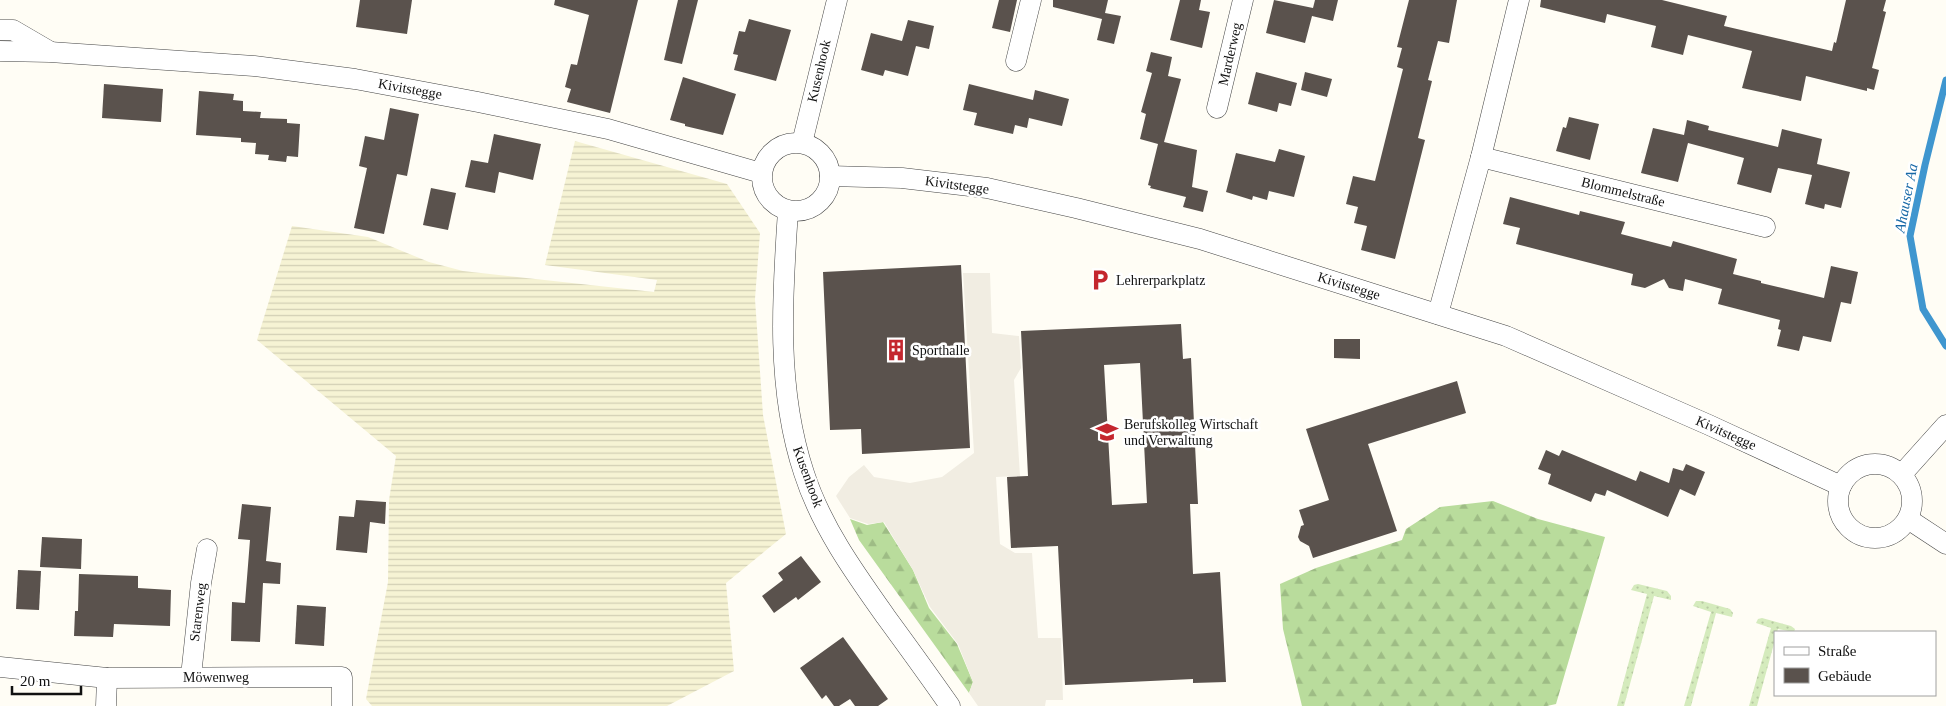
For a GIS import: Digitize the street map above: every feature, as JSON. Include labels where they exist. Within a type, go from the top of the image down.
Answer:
[{"type":"street","name":"Kusenhook","points":[[802,143],[837,0]]},
{"type":"street","points":[[1016,61],[1031,0]]},
{"type":"street","name":"Marderweg","points":[[1217,108],[1243,0]]},
{"type":"street","points":[[1438,314],[1481,157],[1520,0]]},
{"type":"street","name":"Kivitstegge","points":[[0,30],[13,30],[50,52]]},
{"type":"street","name":"Kivitstegge","points":[[0,51],[50,52],[254,66],[355,79],[608,129],[761,173]]},
{"type":"street","points":[[802,143],[810,146],[822,155],[829,167],[829,187],[823,198],[815,206],[806,210],[788,210],[779,207],[768,198],[763,187],[761,173],[765,162],[773,151],[786,144],[802,143]]},
{"type":"street","name":"Blommelstraße","points":[[1481,157],[1765,227]]},
{"type":"street","name":"Kivitstegge","points":[[830,176],[902,178],[987,188],[1200,239],[1506,336],[1709,425],[1841,486]]},
{"type":"street","name":"Kusenhook","points":[[788,210],[783,285],[783,336],[787,388],[794,438],[804,474],[833,537],[854,572],[950,706]]},
{"type":"street","points":[[1902,474],[1941,431]]},
{"type":"street","points":[[1876,463],[1890,466],[1902,474],[1910,488],[1912,504],[1908,519],[1901,528],[1892,534],[1877,538],[1861,535],[1851,529],[1839,509],[1838,497],[1841,486],[1850,474],[1861,466],[1876,463]]},
{"type":"street","points":[[1908,519],[1946,544]]},
{"type":"street","name":"Starenweg","points":[[191,676],[201,583],[208,549]]},
{"type":"street","name":"Möwenweg","points":[[0,667],[108,678],[191,676],[342,677],[342,706]]},
{"type":"street","points":[[106,706],[108,678]]},
{"type":"shaded area","points":[[575,141],[727,184],[760,233],[755,299],[763,415],[786,534],[726,583],[734,671],[667,706],[372,706],[366,699],[388,582],[389,500],[396,456],[257,340],[292,226],[368,237],[429,262],[463,271],[654,292],[657,280],[545,265]]},
{"type":"shaded area","points":[[963,273],[990,273],[992,333],[1019,336],[1021,368],[1014,380],[1020,476],[996,477],[1000,544],[1015,553],[1032,553],[1038,638],[1061,638],[1063,700],[1046,700],[1045,706],[978,706],[969,693],[973,682],[958,644],[930,607],[913,570],[884,522],[868,524],[850,518],[836,496],[849,477],[864,465],[874,477],[910,483],[942,477],[974,453]]},
{"type":"green space","points":[[1493,501],[1538,519],[1605,537],[1556,704],[1547,706],[1302,706],[1283,629],[1280,584],[1316,568],[1402,540],[1406,529],[1440,507]]},
{"type":"green space","points":[[850,519],[867,525],[883,522],[913,570],[929,608],[957,644],[973,682],[969,693],[859,540]]},
{"type":"green space","points":[[1638,584],[1667,591],[1671,596],[1671,600],[1654,596],[1624,706],[1617,706],[1647,594],[1631,590],[1634,585]]},
{"type":"green space","points":[[1696,601],[1730,609],[1733,613],[1732,617],[1716,613],[1691,706],[1684,706],[1711,612],[1693,606]]},
{"type":"green space","points":[[1762,618],[1791,626],[1795,629],[1794,631],[1778,629],[1774,631],[1774,644],[1757,706],[1749,706],[1771,628],[1756,623],[1758,619]]},
{"type":"building","points":[[360,0],[412,0],[407,34],[356,27]]},
{"type":"building","points":[[555,0],[638,0],[610,113],[567,102],[571,89],[565,87],[571,64],[577,65],[589,15],[554,5]]},
{"type":"building","points":[[678,0],[698,0],[682,64],[664,60]]},
{"type":"building","points":[[999,0],[1017,0],[1010,32],[992,28]]},
{"type":"building","points":[[1053,0],[1108,0],[1105,13],[1121,16],[1114,44],[1097,40],[1102,19],[1053,7]]},
{"type":"building","points":[[1180,0],[1201,0],[1199,10],[1210,12],[1202,48],[1170,40]]},
{"type":"building","points":[[1274,0],[1313,8],[1315,0],[1338,0],[1333,21],[1312,16],[1305,43],[1266,33]]},
{"type":"building","points":[[1409,0],[1457,0],[1449,43],[1438,41],[1428,80],[1432,81],[1418,138],[1425,140],[1395,259],[1361,250],[1367,226],[1354,223],[1358,207],[1346,204],[1353,176],[1375,181],[1403,69],[1397,67],[1402,48],[1397,47]]},
{"type":"building","points":[[1541,0],[1662,0],[1727,16],[1724,26],[1832,51],[1834,42],[1836,43],[1846,0],[1886,0],[1883,11],[1886,12],[1872,68],[1879,70],[1874,90],[1867,88],[1867,91],[1806,76],[1801,101],[1742,88],[1752,51],[1688,35],[1683,55],[1651,47],[1656,26],[1607,14],[1605,23],[1540,7]]},
{"type":"building","points":[[749,19],[791,30],[776,81],[734,70],[738,55],[733,54],[739,31],[745,32]]},
{"type":"building","points":[[908,20],[934,26],[929,49],[916,46],[908,76],[885,70],[883,76],[861,70],[871,33],[902,41]]},
{"type":"building","points":[[1151,52],[1172,57],[1168,76],[1181,79],[1164,142],[1197,150],[1192,187],[1208,191],[1203,212],[1183,207],[1186,197],[1150,188],[1151,186],[1148,185],[1158,144],[1140,139],[1146,114],[1141,112],[1152,73],[1146,71]]},
{"type":"building","points":[[1256,72],[1297,83],[1291,106],[1279,103],[1277,112],[1248,104]]},
{"type":"building","points":[[1305,72],[1332,79],[1327,97],[1301,90]]},
{"type":"building","points":[[683,77],[736,94],[723,135],[685,126],[685,124],[670,120]]},
{"type":"building","points":[[104,84],[163,89],[161,122],[102,118]]},
{"type":"building","points":[[969,84],[1033,100],[1035,90],[1069,99],[1062,126],[1029,118],[1027,128],[1015,125],[1013,134],[974,125],[977,113],[963,110]]},
{"type":"building","points":[[199,91],[234,94],[233,100],[243,101],[243,111],[261,112],[260,118],[287,119],[287,123],[300,124],[298,157],[287,156],[286,162],[268,160],[269,155],[255,154],[256,143],[241,142],[241,138],[196,135]]},
{"type":"building","points":[[390,108],[419,114],[407,176],[397,174],[384,234],[354,228],[367,168],[359,166],[365,136],[384,140]]},
{"type":"building","points":[[1569,117],[1599,124],[1590,160],[1556,151],[1563,127],[1566,128]]},
{"type":"building","points":[[1687,120],[1709,126],[1708,130],[1778,147],[1782,129],[1822,139],[1817,164],[1850,172],[1841,208],[1825,204],[1824,209],[1805,204],[1812,175],[1778,168],[1771,193],[1737,184],[1744,158],[1688,143],[1678,182],[1641,173],[1653,128],[1684,135]]},
{"type":"building","points":[[494,134],[541,144],[533,180],[499,172],[495,193],[465,187],[471,160],[488,163]]},
{"type":"building","points":[[1279,149],[1305,156],[1294,197],[1269,191],[1267,200],[1253,196],[1252,200],[1226,192],[1236,153],[1275,162]]},
{"type":"building","points":[[431,188],[456,193],[448,230],[423,225]]},
{"type":"building","points":[[1510,197],[1579,215],[1580,211],[1625,222],[1621,234],[1671,247],[1673,241],[1737,259],[1733,274],[1761,281],[1761,283],[1824,298],[1831,266],[1858,272],[1851,304],[1841,302],[1831,342],[1803,336],[1799,351],[1777,346],[1781,330],[1778,329],[1780,320],[1718,304],[1722,289],[1685,279],[1683,291],[1669,288],[1664,279],[1645,288],[1631,285],[1633,274],[1516,244],[1520,228],[1503,224]]},
{"type":"building","name":"Sporthalle","points":[[961,265],[970,448],[862,454],[861,429],[830,430],[823,272]]},
{"type":"building","name":"Berufskolleg Wirtschaft und Verwaltung","points":[[1181,324],[1183,359],[1191,358],[1198,504],[1190,504],[1193,574],[1220,572],[1226,682],[1193,683],[1193,679],[1065,685],[1058,546],[1011,548],[1007,477],[1028,476],[1021,331]],"holes":[[[1140,363],[1147,503],[1112,505],[1104,365]]]},
{"type":"building","points":[[1334,339],[1360,339],[1360,359],[1334,358]]},
{"type":"building","points":[[1457,381],[1466,413],[1368,444],[1397,531],[1313,558],[1309,546],[1300,541],[1298,537],[1301,526],[1304,525],[1299,510],[1329,500],[1306,429]]},
{"type":"building","points":[[1546,450],[1559,456],[1562,450],[1636,481],[1640,471],[1669,483],[1673,468],[1683,471],[1686,464],[1705,472],[1695,496],[1680,489],[1668,517],[1607,490],[1605,496],[1595,493],[1591,502],[1548,484],[1551,474],[1538,469]]},
{"type":"building","points":[[356,500],[386,502],[385,524],[370,522],[367,553],[336,550],[339,516],[354,517]]},
{"type":"building","points":[[242,504],[271,507],[266,561],[281,563],[280,584],[263,583],[260,642],[231,641],[232,602],[245,603],[250,540],[238,539]]},
{"type":"building","points":[[42,537],[82,539],[81,569],[40,567]]},
{"type":"building","points":[[801,556],[821,582],[798,600],[796,597],[774,613],[762,596],[783,580],[778,573]]},
{"type":"building","points":[[18,570],[41,571],[39,610],[16,609]]},
{"type":"building","points":[[79,574],[138,576],[138,588],[171,590],[170,626],[114,624],[113,637],[74,636],[75,611],[78,611]]},
{"type":"building","points":[[297,605],[326,607],[324,646],[295,644]]},
{"type":"building","points":[[843,637],[888,699],[878,706],[855,706],[850,699],[839,706],[834,706],[826,695],[822,699],[800,668]]},
{"type":"waterway","name":"Ahauser Aa","points":[[1946,80],[1910,236],[1923,309],[1946,346]]},
{"type":"place","name":"Lehrerparkplatz","points":[[1100,280]]},
{"type":"place","name":"Sporthalle","points":[[896,350]]},
{"type":"place","name":"Berufskolleg Wirtschaft und Verwaltung","points":[[1107,432]]}]
